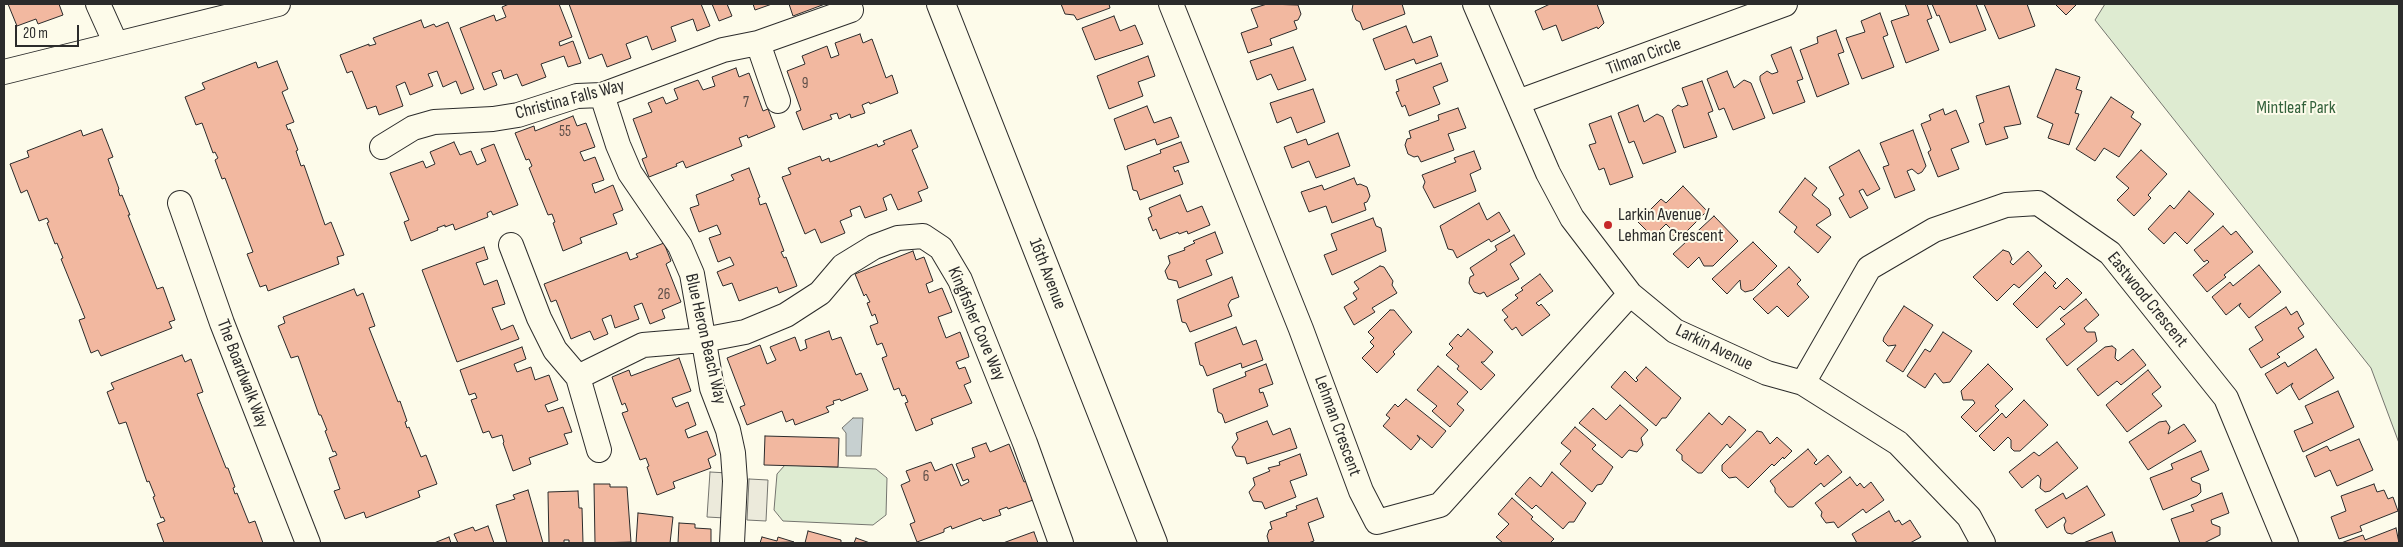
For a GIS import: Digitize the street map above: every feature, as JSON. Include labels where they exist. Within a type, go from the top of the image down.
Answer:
[{"type":"main road","name":"16th Avenue","points":[[941,4],[1153,543]]},
{"type":"street","points":[[98,4],[116,44]]},
{"type":"street","points":[[4,72],[278,4]]},
{"type":"street","name":"Lehman Crescent","points":[[1171,4],[1301,330],[1361,491],[1377,522],[1440,505],[1630,294]]},
{"type":"street","name":"Larkin Avenue","points":[[1475,4],[1548,173],[1572,218],[1630,294],[1675,331],[1766,373],[1803,382],[1898,443],[1969,517],[1983,543]]},
{"type":"street","name":"Tilman Circle","points":[[1518,102],[1547,93],[1774,6]]},
{"type":"street","name":"Christina Falls Way","points":[[382,147],[413,128],[434,122],[510,116],[577,96],[602,95],[723,50],[758,44],[851,10]]},
{"type":"street","points":[[758,44],[778,101]]},
{"type":"street","name":"Blue Heron Beach Way","points":[[602,95],[618,145],[630,173],[680,246],[692,274],[702,340],[712,388],[728,430],[733,453],[735,481],[732,543]]},
{"type":"street","name":"The Boardwalk Way","points":[[180,203],[222,323],[308,543]]},
{"type":"street","name":"Eastwood Crescent","points":[[1803,382],[1869,268],[1934,230],[2006,205],[2038,203],[2110,253],[2226,398],[2286,543]]},
{"type":"street","name":"Kingfisher Cove Way","points":[[578,377],[643,345],[702,340],[744,332],[786,315],[820,293],[843,266],[874,246],[898,238],[923,236],[941,248],[960,280],[1026,443],[1060,543]]},
{"type":"street","points":[[511,245],[539,318],[555,350],[578,377],[599,450]]},
{"type":"green space","name":"Mintleaf Park","points":[[2105,4],[2399,4],[2399,443],[2371,368],[2095,20]]},
{"type":"green space","points":[[785,465],[876,469],[887,478],[886,515],[873,525],[783,521],[774,510],[777,474]]},
{"type":"shaded area","points":[[853,418],[863,418],[861,456],[846,456],[846,433],[842,428]]},
{"type":"shaded area","points":[[710,472],[728,473],[725,518],[707,517]]},
{"type":"shaded area","points":[[749,479],[768,480],[766,521],[747,520]]},
{"type":"building","points":[[8,4],[59,4],[63,15],[38,24],[36,19],[17,26]]},
{"type":"building","points":[[509,4],[559,4],[572,37],[559,42],[560,46],[573,41],[581,63],[568,67],[564,56],[541,64],[546,77],[522,86],[517,74],[504,79],[501,70],[492,73],[497,85],[484,90],[460,28],[494,15],[496,21],[506,17],[502,7]]},
{"type":"building","points":[[569,4],[701,4],[710,26],[697,31],[693,19],[671,27],[676,41],[652,50],[647,36],[626,44],[631,58],[607,67],[602,54],[589,59]]},
{"type":"building","points":[[712,4],[727,4],[732,16],[719,21]]},
{"type":"building","points":[[753,4],[772,4],[755,10]]},
{"type":"building","points":[[789,4],[825,4],[793,16]]},
{"type":"building","points":[[1061,4],[1109,4],[1110,8],[1077,20],[1074,15],[1065,14]]},
{"type":"building","points":[[1267,4],[1298,5],[1301,14],[1298,20],[1294,21],[1297,29],[1270,39],[1272,45],[1248,53],[1241,33],[1258,27],[1251,9]]},
{"type":"building","points":[[1353,4],[1402,4],[1405,14],[1363,30],[1352,10]]},
{"type":"building","points":[[1550,4],[1597,4],[1604,23],[1598,29],[1597,27],[1562,41],[1556,25],[1543,30],[1535,11]]},
{"type":"building","points":[[1905,4],[1927,4],[1932,18],[1927,20],[1939,50],[1906,63],[1891,21],[1909,15]]},
{"type":"building","points":[[1932,4],[1976,4],[1986,30],[1950,43],[1939,15],[1937,16]]},
{"type":"building","points":[[1984,4],[2027,4],[2035,26],[1999,39]]},
{"type":"building","points":[[2055,4],[2077,4],[2066,15]]},
{"type":"building","points":[[1880,13],[1888,35],[1883,37],[1894,67],[1862,79],[1846,38],[1865,32],[1861,21]]},
{"type":"building","points":[[1114,16],[1120,31],[1135,25],[1143,44],[1095,60],[1082,28]]},
{"type":"building","points":[[421,20],[424,28],[434,24],[436,27],[448,22],[474,89],[461,94],[456,81],[443,87],[437,71],[428,74],[433,86],[410,95],[405,82],[396,86],[403,106],[379,115],[376,106],[367,109],[352,71],[347,73],[340,55],[369,44],[369,46],[376,44],[373,38]]},
{"type":"building","points":[[1406,26],[1413,43],[1431,36],[1438,56],[1416,64],[1414,59],[1385,70],[1373,39]]},
{"type":"building","points":[[1836,30],[1844,52],[1838,54],[1849,84],[1817,97],[1800,50],[1818,43],[1817,37]]},
{"type":"building","points":[[860,34],[863,43],[872,39],[886,78],[892,75],[898,93],[870,104],[869,102],[862,105],[865,113],[851,118],[850,114],[839,119],[837,113],[830,115],[832,119],[803,130],[796,112],[801,110],[787,71],[805,64],[802,56],[827,46],[831,58],[839,55],[835,43]]},
{"type":"building","points":[[1293,47],[1306,80],[1278,90],[1271,74],[1257,80],[1250,61]]},
{"type":"building","points":[[1791,47],[1803,79],[1797,81],[1805,102],[1773,114],[1760,76],[1767,71],[1772,74],[1778,72],[1771,55]]},
{"type":"building","points":[[1148,56],[1155,76],[1138,82],[1143,96],[1109,109],[1097,76]]},
{"type":"building","points":[[277,61],[288,89],[282,92],[294,122],[286,125],[288,130],[290,129],[298,150],[296,151],[301,166],[304,165],[325,225],[331,222],[344,255],[337,257],[339,264],[268,291],[266,285],[260,287],[247,254],[253,252],[225,178],[222,179],[215,160],[218,158],[215,152],[213,153],[202,123],[196,125],[185,97],[205,89],[202,83],[256,62],[258,68]]},
{"type":"building","points":[[1441,63],[1448,81],[1433,87],[1440,104],[1409,116],[1405,105],[1402,107],[1396,92],[1399,91],[1396,80]]},
{"type":"building","points":[[736,68],[739,77],[749,73],[763,111],[768,109],[775,127],[748,138],[747,135],[739,138],[742,146],[686,168],[683,161],[676,164],[677,166],[649,177],[642,159],[647,157],[633,119],[652,112],[648,103],[663,97],[666,104],[678,99],[674,89],[698,80],[703,90],[715,86],[712,77]]},
{"type":"building","points":[[2056,69],[2080,77],[2076,89],[2082,91],[2075,113],[2079,114],[2069,145],[2048,138],[2053,124],[2037,117]]},
{"type":"building","points":[[1727,71],[1734,88],[1744,80],[1751,83],[1765,118],[1733,130],[1724,108],[1719,110],[1707,79]]},
{"type":"building","points":[[1702,81],[1713,111],[1708,113],[1717,137],[1684,148],[1672,110],[1678,105],[1682,107],[1688,105],[1682,88]]},
{"type":"building","points":[[2009,86],[2021,124],[2004,127],[2008,138],[1986,145],[1979,124],[1984,122],[1976,96]]},
{"type":"building","points":[[1313,89],[1325,122],[1297,133],[1291,117],[1277,123],[1270,103]]},
{"type":"building","points":[[2111,97],[2134,112],[2131,117],[2141,124],[2119,157],[2104,148],[2095,161],[2076,149]]},
{"type":"building","points":[[1638,105],[1644,122],[1657,114],[1663,117],[1676,152],[1643,164],[1634,141],[1629,143],[1618,113]]},
{"type":"building","points":[[1147,106],[1154,123],[1171,117],[1179,137],[1157,145],[1155,139],[1125,150],[1114,119]]},
{"type":"building","points":[[1458,108],[1466,128],[1448,134],[1454,150],[1421,162],[1418,156],[1414,157],[1408,154],[1405,145],[1407,139],[1411,138],[1409,131],[1439,120],[1438,115]]},
{"type":"building","points":[[1943,109],[1945,115],[1956,110],[1969,142],[1951,149],[1959,169],[1938,177],[1928,152],[1931,150],[1921,124],[1931,120],[1929,115]]},
{"type":"building","points":[[573,116],[577,126],[586,123],[595,147],[580,152],[584,161],[595,157],[604,180],[592,184],[595,193],[613,185],[623,210],[613,214],[617,224],[580,238],[582,243],[563,251],[553,223],[555,222],[552,214],[548,215],[529,168],[532,166],[529,159],[526,160],[515,133],[534,126],[535,131]]},
{"type":"building","points":[[1611,116],[1633,177],[1610,185],[1604,168],[1599,170],[1589,145],[1596,143],[1589,124]]},
{"type":"building","points":[[102,129],[113,157],[108,159],[120,196],[122,195],[130,215],[128,215],[157,289],[163,287],[175,320],[169,322],[172,328],[101,356],[98,350],[91,353],[79,320],[85,318],[61,259],[63,258],[57,243],[55,244],[47,223],[49,222],[47,218],[39,221],[27,190],[21,193],[10,164],[29,157],[27,151],[81,130],[83,136]]},
{"type":"building","points":[[911,130],[918,147],[912,150],[928,188],[918,192],[922,201],[898,210],[891,194],[883,198],[887,210],[865,218],[860,206],[850,210],[852,216],[840,221],[845,233],[821,243],[815,229],[805,234],[782,177],[791,174],[788,168],[820,156],[822,161],[829,158],[830,162],[877,144],[878,147],[885,144],[883,141]]},
{"type":"building","points":[[1913,130],[1926,166],[1918,174],[1912,169],[1907,171],[1915,190],[1895,198],[1883,167],[1889,165],[1880,143]]},
{"type":"building","points":[[1338,133],[1350,166],[1316,178],[1309,161],[1292,168],[1284,147],[1306,139],[1308,145]]},
{"type":"building","points":[[454,142],[460,155],[471,151],[477,165],[486,161],[481,149],[494,144],[518,205],[493,215],[491,211],[487,213],[488,217],[455,230],[453,224],[445,227],[445,225],[437,228],[438,230],[411,241],[404,222],[409,220],[390,173],[423,161],[426,168],[435,164],[430,152]]},
{"type":"building","points":[[1181,142],[1189,162],[1173,167],[1175,172],[1178,170],[1183,184],[1140,200],[1137,191],[1133,190],[1127,166],[1161,153],[1160,150]]},
{"type":"building","points":[[1859,150],[1880,189],[1867,196],[1863,189],[1859,191],[1868,208],[1850,218],[1839,198],[1844,195],[1829,167]]},
{"type":"building","points":[[2141,150],[2167,174],[2148,195],[2151,198],[2134,216],[2117,200],[2129,188],[2116,177]]},
{"type":"building","points":[[1474,151],[1481,169],[1470,174],[1476,191],[1434,208],[1423,187],[1425,182],[1422,175],[1456,162],[1454,158]]},
{"type":"building","points":[[749,168],[760,197],[758,198],[760,205],[766,203],[784,251],[781,252],[784,258],[786,257],[797,286],[779,293],[777,287],[739,301],[732,283],[723,286],[717,272],[734,265],[730,257],[718,262],[709,238],[721,234],[717,225],[699,232],[690,208],[699,205],[696,195],[734,180],[731,175]]},
{"type":"building","points":[[1354,178],[1357,185],[1360,184],[1367,187],[1370,196],[1367,202],[1364,203],[1366,210],[1332,223],[1326,206],[1309,212],[1301,192],[1322,185],[1324,190]]},
{"type":"building","points":[[1805,178],[1817,188],[1812,195],[1829,209],[1831,215],[1816,225],[1831,237],[1818,253],[1794,232],[1797,227],[1779,212]]},
{"type":"building","points":[[1683,186],[1707,211],[1681,237],[1675,237],[1670,234],[1670,228],[1666,224],[1653,237],[1638,222],[1661,199],[1666,203]]},
{"type":"building","points":[[2189,191],[2214,214],[2187,244],[2175,232],[2164,244],[2148,229],[2170,205],[2174,209]]},
{"type":"building","points":[[1180,195],[1187,212],[1202,206],[1210,225],[1188,234],[1187,231],[1179,234],[1178,232],[1160,239],[1156,229],[1153,231],[1148,218],[1152,216],[1149,208]]},
{"type":"building","points":[[1479,203],[1487,220],[1499,212],[1510,231],[1491,242],[1489,239],[1457,258],[1453,250],[1448,249],[1440,226]]},
{"type":"building","points":[[1714,216],[1738,241],[1713,266],[1704,266],[1699,257],[1688,268],[1673,254]]},
{"type":"building","points":[[1373,218],[1376,226],[1381,228],[1386,251],[1332,275],[1324,255],[1337,250],[1331,234]]},
{"type":"building","points":[[2223,226],[2231,235],[2236,231],[2253,252],[2224,275],[2226,277],[2207,292],[2193,275],[2209,262],[2207,260],[2204,262],[2194,250]]},
{"type":"building","points":[[1215,232],[1223,253],[1206,260],[1212,275],[1179,288],[1177,281],[1168,279],[1165,271],[1170,263],[1168,256],[1185,250],[1184,248],[1195,243],[1193,241]]},
{"type":"building","points":[[1514,235],[1525,254],[1510,264],[1519,279],[1487,297],[1484,292],[1480,294],[1474,292],[1469,283],[1470,277],[1474,275],[1470,268],[1497,250],[1495,246]]},
{"type":"building","points":[[1753,242],[1777,266],[1753,290],[1745,292],[1741,289],[1740,280],[1727,294],[1712,279]]},
{"type":"building","points":[[664,243],[671,261],[666,264],[681,302],[662,310],[665,318],[650,324],[642,303],[634,306],[639,319],[615,328],[611,315],[602,319],[608,334],[594,340],[590,331],[571,339],[556,300],[551,302],[544,284],[627,252],[630,260],[638,257],[636,254]]},
{"type":"building","points":[[484,247],[488,259],[476,263],[484,285],[497,280],[505,304],[492,308],[501,330],[513,325],[519,339],[457,362],[422,270]]},
{"type":"building","points":[[2003,250],[2009,252],[2012,259],[2010,262],[2013,265],[2028,251],[2042,266],[2019,288],[2014,284],[1997,301],[1973,277]]},
{"type":"building","points":[[913,251],[916,260],[924,257],[933,281],[926,284],[929,293],[942,288],[952,312],[938,317],[946,338],[960,332],[969,357],[956,362],[959,369],[965,367],[971,382],[964,385],[972,403],[931,419],[933,424],[916,431],[905,403],[908,402],[905,395],[902,396],[899,388],[894,390],[882,358],[887,356],[882,343],[877,345],[870,326],[878,323],[875,314],[872,316],[867,303],[870,302],[866,294],[864,296],[855,274]]},
{"type":"building","points":[[2259,265],[2281,292],[2249,318],[2239,306],[2241,303],[2226,315],[2212,297],[2230,282],[2233,286]]},
{"type":"building","points":[[1380,266],[1384,267],[1393,281],[1392,285],[1397,293],[1372,308],[1375,312],[1354,325],[1344,307],[1357,299],[1353,293],[1359,289],[1354,282]]},
{"type":"building","points":[[1789,267],[1801,280],[1797,284],[1809,297],[1788,317],[1777,306],[1768,314],[1753,299]]},
{"type":"building","points":[[2045,272],[2056,283],[2053,286],[2056,289],[2067,278],[2082,293],[2064,310],[2060,306],[2037,328],[2013,304]]},
{"type":"building","points":[[1540,274],[1553,291],[1536,303],[1539,306],[1541,304],[1550,315],[1522,336],[1516,327],[1512,330],[1504,320],[1508,317],[1502,310],[1518,298],[1515,295],[1523,290],[1521,288]]},
{"type":"building","points":[[1232,277],[1239,297],[1231,300],[1228,305],[1232,316],[1190,332],[1186,323],[1182,322],[1177,300]]},
{"type":"building","points":[[354,289],[357,296],[363,293],[375,326],[369,328],[398,402],[400,401],[407,421],[405,422],[407,428],[409,427],[421,457],[426,455],[437,484],[418,491],[420,497],[366,518],[364,512],[345,519],[334,491],[340,489],[329,458],[337,455],[335,451],[333,452],[325,431],[327,430],[321,415],[319,415],[298,356],[291,358],[278,326],[285,323],[283,317]]},
{"type":"building","points":[[2086,299],[2099,315],[2084,328],[2087,332],[2095,332],[2097,341],[2067,366],[2046,339],[2065,324],[2060,319]]},
{"type":"building","points":[[1904,306],[1933,325],[1903,372],[1886,361],[1896,345],[1888,346],[1883,341]]},
{"type":"building","points":[[2286,307],[2291,315],[2297,311],[2304,324],[2298,328],[2304,337],[2277,354],[2280,357],[2261,368],[2249,349],[2263,340],[2255,327]]},
{"type":"building","points":[[1390,310],[1394,310],[1412,332],[1377,373],[1362,358],[1374,346],[1370,342],[1374,338],[1368,332]]},
{"type":"building","points":[[1236,327],[1243,345],[1256,340],[1263,360],[1242,368],[1241,363],[1207,376],[1203,366],[1200,365],[1195,343]]},
{"type":"building","points":[[1468,329],[1493,352],[1484,362],[1481,362],[1495,375],[1481,390],[1457,369],[1459,366],[1446,355],[1453,348],[1449,344],[1458,334],[1461,337]]},
{"type":"building","points":[[829,331],[832,340],[841,337],[856,375],[861,373],[868,390],[841,401],[840,399],[833,401],[834,404],[826,407],[829,412],[795,425],[793,419],[786,422],[782,411],[747,425],[740,407],[745,405],[727,358],[760,345],[767,364],[776,360],[770,347],[795,337],[800,351],[807,348],[805,340]]},
{"type":"building","points":[[1943,332],[1972,351],[1950,382],[1943,383],[1935,373],[1925,388],[1907,376],[1925,349],[1930,352]]},
{"type":"building","points":[[2112,346],[2116,349],[2115,358],[2118,361],[2133,349],[2146,365],[2121,385],[2117,381],[2098,396],[2077,369],[2105,347]]},
{"type":"building","points":[[522,347],[526,359],[514,364],[517,372],[531,367],[535,380],[549,375],[558,400],[545,405],[548,412],[563,407],[572,432],[564,434],[568,444],[529,458],[531,464],[513,471],[502,435],[492,438],[489,431],[483,433],[471,400],[477,398],[475,393],[469,395],[460,370]]},
{"type":"building","points":[[2316,349],[2334,378],[2299,400],[2291,386],[2293,383],[2277,394],[2265,374],[2285,362],[2288,367]]},
{"type":"building","points":[[182,355],[185,362],[191,359],[203,392],[197,394],[226,468],[228,468],[235,487],[233,488],[235,494],[237,493],[249,523],[255,521],[263,543],[164,543],[157,524],[165,521],[163,517],[161,518],[153,497],[155,496],[149,481],[147,482],[126,422],[119,424],[107,392],[114,389],[111,383]]},
{"type":"building","points":[[679,358],[691,391],[672,398],[676,407],[688,402],[696,425],[685,430],[688,438],[707,431],[716,455],[708,459],[711,468],[673,482],[675,488],[657,495],[647,467],[649,466],[646,458],[640,460],[622,413],[628,411],[625,403],[622,405],[612,377],[629,370],[631,376]]},
{"type":"building","points":[[1266,364],[1273,384],[1259,389],[1260,393],[1263,392],[1268,406],[1225,423],[1222,414],[1218,412],[1213,389],[1246,376],[1245,372]]},
{"type":"building","points":[[1988,364],[2013,389],[1995,406],[1999,410],[1976,432],[1961,417],[1975,403],[1973,400],[1963,400],[1961,391]]},
{"type":"building","points":[[1438,366],[1468,392],[1457,404],[1464,410],[1450,427],[1432,411],[1437,406],[1417,390]]},
{"type":"building","points":[[1646,367],[1681,398],[1666,418],[1662,418],[1656,426],[1611,387],[1625,371],[1636,382],[1638,380],[1636,378]]},
{"type":"building","points":[[2148,370],[2161,387],[2152,394],[2162,406],[2127,432],[2106,405]]},
{"type":"building","points":[[2338,391],[2354,427],[2303,452],[2294,431],[2313,423],[2305,406]]},
{"type":"building","points":[[1406,399],[1446,431],[1432,448],[1417,435],[1420,439],[1411,450],[1383,426],[1390,418],[1386,415],[1395,404],[1398,407]]},
{"type":"building","points":[[2024,400],[2048,425],[2020,451],[2014,451],[2011,448],[2011,440],[2008,437],[1994,451],[1979,436],[2002,413],[2006,418]]},
{"type":"building","points":[[1620,405],[1648,430],[1641,438],[1643,445],[1637,452],[1629,450],[1622,458],[1579,423],[1593,408],[1606,420]]},
{"type":"building","points":[[1709,413],[1722,425],[1729,416],[1746,430],[1730,448],[1727,444],[1702,473],[1698,473],[1682,460],[1682,455],[1676,450]]},
{"type":"building","points":[[1267,421],[1273,435],[1290,428],[1297,448],[1247,464],[1245,457],[1236,456],[1232,447],[1238,439],[1236,433]]},
{"type":"building","points":[[2166,421],[2170,427],[2168,434],[2184,424],[2196,441],[2148,470],[2129,442],[2159,422]]},
{"type":"building","points":[[1575,427],[1596,445],[1592,449],[1613,467],[1602,484],[1597,485],[1592,492],[1560,464],[1571,451],[1561,443]]},
{"type":"building","points":[[1757,431],[1762,432],[1770,444],[1777,437],[1792,451],[1774,466],[1772,464],[1748,488],[1736,477],[1729,478],[1722,471],[1722,465]]},
{"type":"building","points":[[765,436],[839,438],[838,467],[764,465]]},
{"type":"building","points":[[2359,439],[2373,470],[2337,486],[2330,470],[2315,477],[2306,456],[2327,446],[2330,451]]},
{"type":"building","points":[[2057,442],[2078,468],[2050,491],[2045,492],[2040,488],[2041,479],[2038,475],[2022,488],[2009,472],[2034,452],[2039,456]]},
{"type":"building","points":[[986,443],[990,452],[1009,444],[1024,482],[1029,480],[1036,499],[1008,509],[1007,507],[999,510],[1001,515],[983,521],[981,518],[952,529],[951,526],[944,529],[944,532],[917,542],[910,524],[915,522],[901,485],[910,481],[906,471],[931,462],[935,471],[952,464],[961,486],[969,482],[968,479],[963,481],[956,464],[975,457],[972,448]]},
{"type":"building","points":[[1808,449],[1817,460],[1814,463],[1816,465],[1828,455],[1842,472],[1824,487],[1821,483],[1793,507],[1788,507],[1775,492],[1775,488],[1770,481]]},
{"type":"building","points":[[2201,451],[2209,470],[2191,478],[2192,481],[2200,484],[2201,492],[2197,496],[2163,510],[2150,478],[2173,469],[2171,464]]},
{"type":"building","points":[[1300,454],[1307,475],[1290,481],[1296,497],[1265,509],[1262,502],[1253,501],[1249,492],[1255,485],[1253,478],[1270,471],[1268,468],[1280,465],[1279,462]]},
{"type":"building","points":[[1552,472],[1586,503],[1574,522],[1569,522],[1563,529],[1536,505],[1532,509],[1515,494],[1530,477],[1541,487]]},
{"type":"building","points":[[1850,477],[1857,486],[1860,483],[1864,488],[1871,482],[1884,500],[1866,513],[1863,509],[1838,528],[1834,522],[1826,523],[1821,516],[1822,512],[1815,503]]},
{"type":"building","points":[[594,484],[610,484],[610,487],[627,487],[631,542],[595,543]]},
{"type":"building","points":[[2374,484],[2377,492],[2384,490],[2388,499],[2393,497],[2398,511],[2360,526],[2362,531],[2339,539],[2331,517],[2346,511],[2341,496]]},
{"type":"building","points":[[2087,486],[2105,515],[2072,534],[2067,533],[2065,530],[2064,525],[2066,521],[2064,517],[2047,528],[2035,510],[2063,493],[2066,499]]},
{"type":"building","points":[[528,490],[543,543],[507,543],[496,505],[515,499],[513,495]]},
{"type":"building","points":[[578,491],[579,508],[582,508],[583,543],[569,543],[569,540],[564,540],[564,543],[549,543],[548,492]]},
{"type":"building","points":[[2222,493],[2229,513],[2211,520],[2212,524],[2220,527],[2220,535],[2204,543],[2180,543],[2171,519],[2194,511],[2191,505]]},
{"type":"building","points":[[1317,498],[1324,517],[1308,523],[1314,541],[1308,543],[1269,543],[1267,536],[1269,530],[1272,529],[1270,522],[1287,516],[1286,513],[1297,509],[1296,506]]},
{"type":"building","points":[[1512,498],[1533,517],[1531,519],[1554,539],[1550,543],[1503,543],[1496,537],[1509,524],[1498,514]]},
{"type":"building","points":[[1889,511],[1895,522],[1899,520],[1902,525],[1910,520],[1921,537],[1910,543],[1857,543],[1852,534]]},
{"type":"building","points":[[638,513],[673,517],[670,543],[636,543]]},
{"type":"building","points":[[679,523],[695,524],[695,528],[711,529],[711,543],[678,543]]},
{"type":"building","points":[[488,526],[494,543],[458,543],[454,534],[473,527],[475,531]]},
{"type":"building","points":[[2396,528],[2399,543],[2341,543],[2363,535],[2365,540]]},
{"type":"building","points":[[808,531],[841,540],[841,543],[805,543]]},
{"type":"building","points":[[1033,532],[1038,543],[1003,543]]},
{"type":"building","points":[[2112,532],[2116,543],[2083,543],[2104,535]]},
{"type":"building","points":[[449,537],[451,543],[434,543]]},
{"type":"building","points":[[762,537],[777,541],[778,537],[794,542],[760,543]]},
{"type":"building","points":[[856,538],[870,543],[854,543]]},
{"type":"place","name":"Larkin Avenue / Lehman Crescent","points":[[1608,225]]}]
